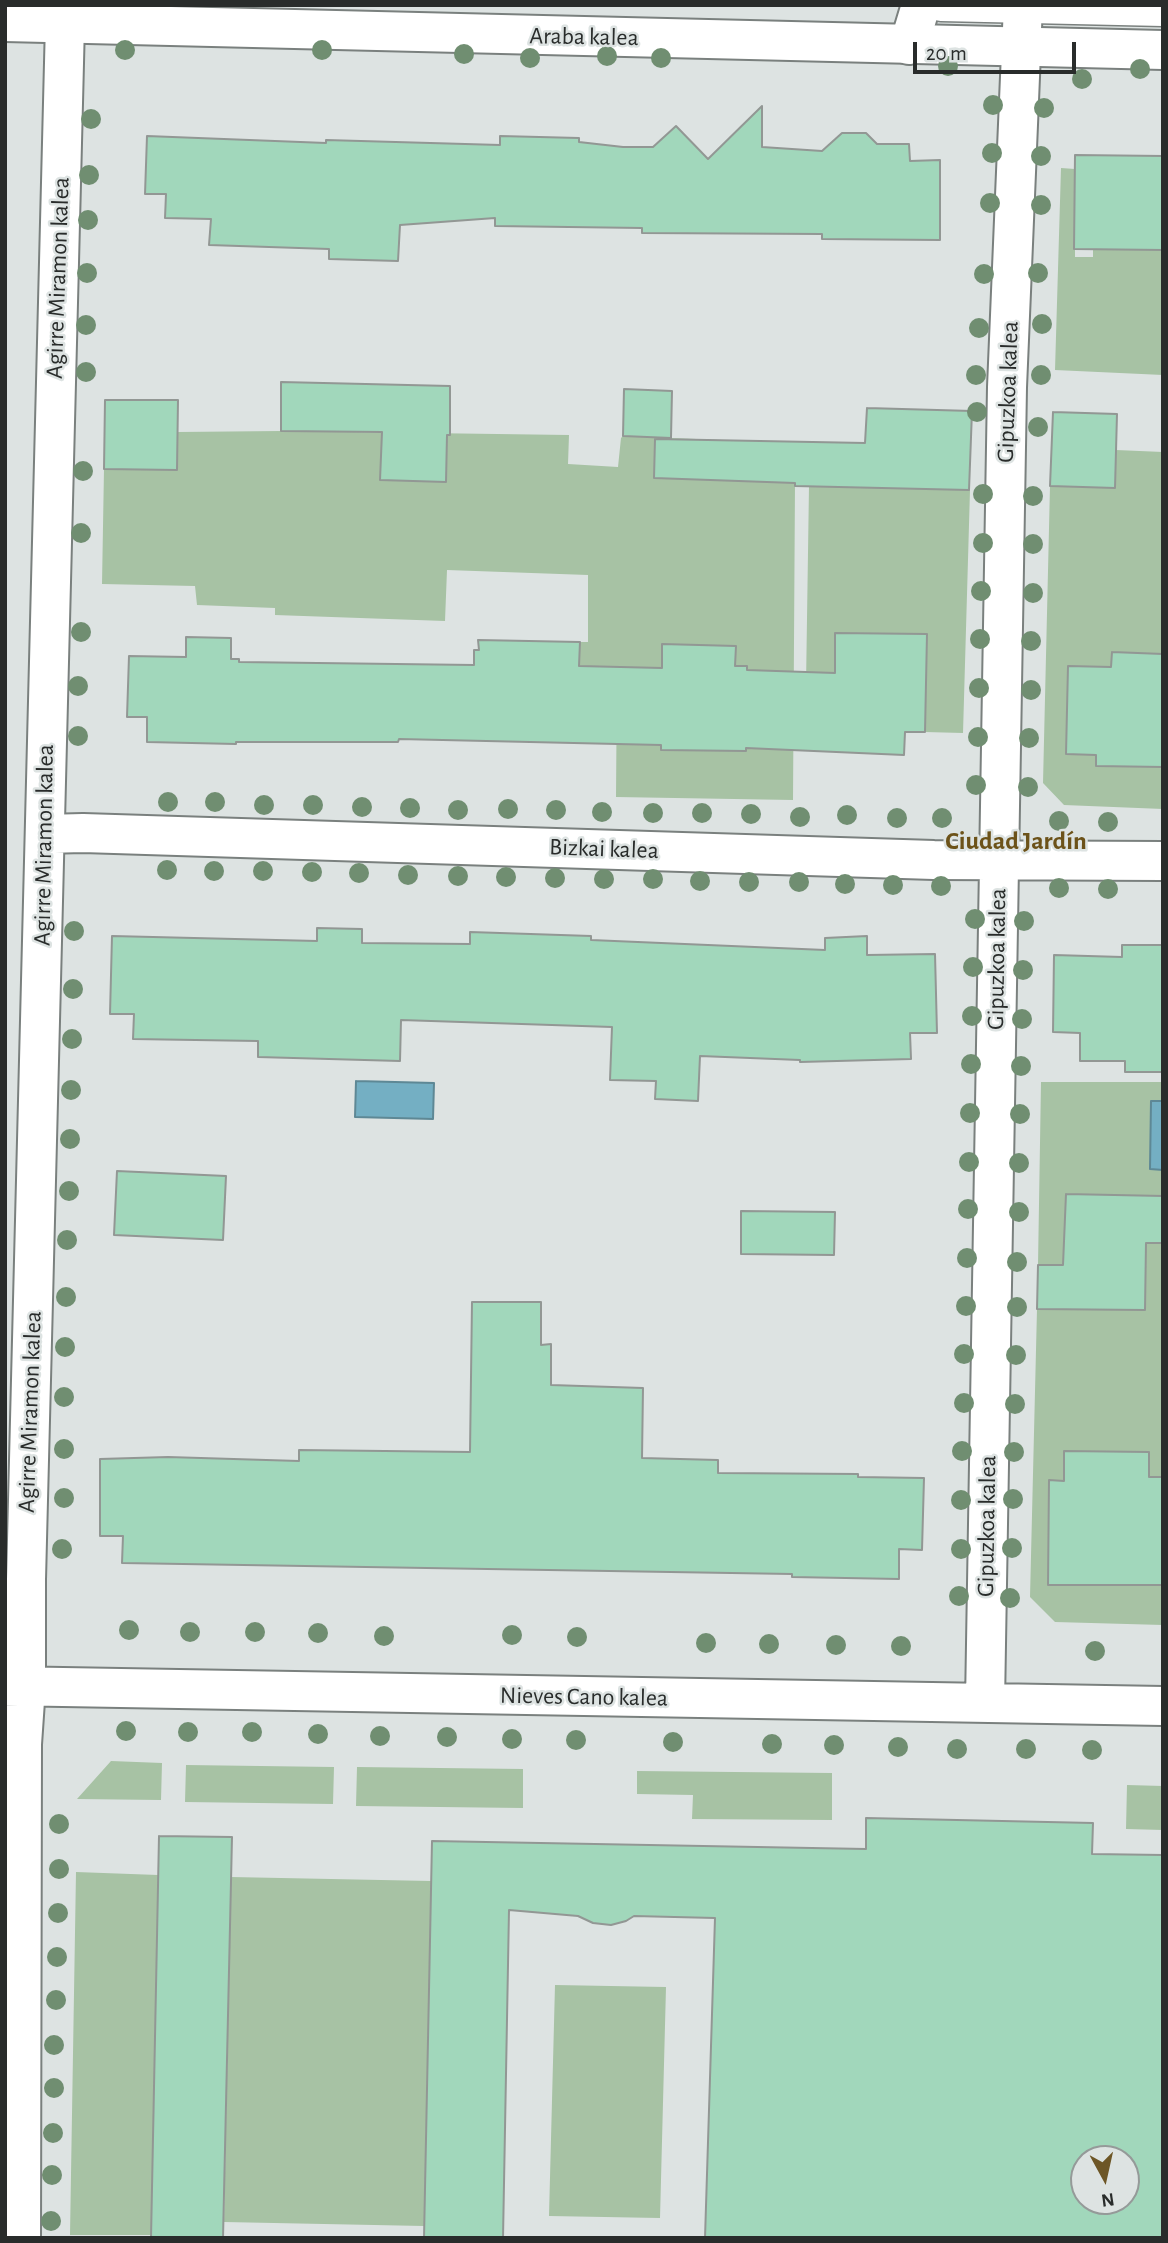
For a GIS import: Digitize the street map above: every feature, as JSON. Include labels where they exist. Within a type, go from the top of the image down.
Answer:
[{"type":"street","points":[[909,45],[921,5]]},
{"type":"street","name":"Gipuzkoa kalea","points":[[985,1703],[1007,387],[1023,6]]},
{"type":"street","name":"Araba kalea","points":[[5,22],[69,14],[909,45],[1163,50]]},
{"type":"street","name":"Agirre Miramon kalea","points":[[21,2238],[22,1744],[16,1686],[26,1579],[46,723],[69,14]]},
{"type":"street","name":"Bizkai kalea","points":[[45,834],[97,833],[920,859],[1163,861]]},
{"type":"street","name":"Nieves Cano kalea","points":[[16,1686],[1163,1706]]},
{"type":"lane","points":[[941,5],[1163,10]]},
{"type":"green space","points":[[1061,168],[1075,169],[1075,257],[1093,257],[1093,249],[1163,250],[1163,375],[1055,370]]},
{"type":"green space","points":[[178,432],[569,435],[568,464],[618,467],[623,436],[721,440],[795,483],[793,800],[616,797],[617,667],[579,666],[580,642],[588,642],[588,575],[447,570],[445,621],[275,615],[275,608],[197,605],[195,586],[102,584],[104,469],[177,470]]},
{"type":"green space","points":[[1116,450],[1163,452],[1163,809],[1064,805],[1043,783],[1050,486]]},
{"type":"green space","points":[[809,486],[970,490],[963,733],[925,732],[927,634],[836,633],[835,673],[824,672],[824,685],[806,685]]},
{"type":"green space","points":[[1041,1082],[1163,1082],[1163,1625],[1055,1622],[1030,1597],[1037,1309],[1145,1309],[1146,1266],[1038,1265]]},
{"type":"green space","points":[[111,1761],[162,1763],[161,1800],[77,1799]]},
{"type":"green space","points":[[186,1765],[334,1767],[333,1804],[185,1802]]},
{"type":"green space","points":[[357,1767],[523,1769],[523,1808],[356,1806]]},
{"type":"green space","points":[[637,1771],[832,1773],[832,1820],[692,1819],[693,1795],[637,1794]]},
{"type":"green space","points":[[1127,1785],[1163,1786],[1163,1830],[1126,1829]]},
{"type":"green space","points":[[76,1872],[158,1875],[151,2235],[70,2235]]},
{"type":"green space","points":[[231,1877],[431,1881],[424,2226],[224,2222]]},
{"type":"green space","points":[[555,1985],[666,1987],[660,2218],[549,2216]]},
{"type":"water","points":[[356,1081],[434,1083],[433,1119],[355,1117]]},
{"type":"water","points":[[1151,1101],[1163,1101],[1163,1170],[1150,1169]]},
{"type":"building","points":[[762,106],[762,147],[822,151],[842,133],[866,133],[877,144],[909,144],[910,161],[940,160],[940,240],[822,239],[822,234],[642,233],[642,228],[495,226],[495,218],[400,225],[398,261],[329,259],[329,249],[209,245],[211,219],[165,218],[166,194],[145,194],[147,136],[326,143],[326,140],[500,145],[500,136],[579,138],[579,142],[653,147],[676,126],[708,159]]},
{"type":"building","points":[[1075,155],[1163,156],[1163,250],[1074,249]]},
{"type":"building","points":[[281,382],[450,386],[446,482],[380,480],[382,432],[281,431]]},
{"type":"building","points":[[624,389],[672,391],[671,438],[623,436]]},
{"type":"building","points":[[105,400],[178,400],[177,470],[104,469]]},
{"type":"building","points":[[867,408],[972,411],[969,490],[795,486],[795,483],[654,478],[655,439],[865,443]]},
{"type":"building","points":[[1053,412],[1117,414],[1115,488],[1050,486]]},
{"type":"building","points":[[835,633],[927,634],[925,732],[905,732],[904,755],[746,748],[746,751],[661,750],[661,745],[399,739],[398,742],[236,744],[147,742],[147,717],[127,717],[129,656],[186,657],[186,637],[231,638],[231,659],[239,659],[239,662],[474,665],[474,650],[479,650],[478,640],[580,642],[579,666],[662,668],[662,644],[736,646],[735,666],[747,666],[747,670],[835,673]]},
{"type":"building","points":[[1112,652],[1163,654],[1163,767],[1096,766],[1096,755],[1066,754],[1068,666],[1111,667]]},
{"type":"building","points":[[317,928],[362,929],[362,943],[470,944],[470,932],[591,936],[591,940],[825,950],[825,938],[867,936],[867,955],[935,954],[937,1033],[910,1033],[911,1059],[800,1062],[700,1056],[698,1101],[655,1099],[656,1081],[610,1080],[612,1027],[401,1020],[400,1061],[258,1057],[258,1041],[133,1039],[134,1014],[110,1014],[112,936],[317,941]]},
{"type":"building","points":[[1122,945],[1163,945],[1163,1072],[1125,1072],[1125,1061],[1080,1061],[1080,1033],[1053,1032],[1054,955],[1122,957]]},
{"type":"building","points":[[117,1171],[226,1176],[223,1240],[114,1235]]},
{"type":"building","points":[[1066,1194],[1163,1196],[1163,1243],[1146,1243],[1145,1310],[1037,1309],[1038,1265],[1063,1265]]},
{"type":"building","points":[[741,1211],[835,1212],[834,1255],[741,1254]]},
{"type":"building","points":[[472,1302],[541,1302],[541,1345],[551,1344],[551,1385],[643,1388],[642,1458],[718,1460],[718,1473],[858,1474],[858,1477],[924,1478],[922,1550],[899,1549],[899,1579],[792,1577],[792,1574],[122,1563],[123,1536],[100,1536],[100,1459],[168,1457],[299,1461],[299,1450],[470,1452]]},
{"type":"building","points":[[1064,1451],[1149,1452],[1149,1477],[1163,1477],[1163,1585],[1048,1585],[1049,1480],[1064,1481]]},
{"type":"building","points":[[866,1818],[1093,1823],[1092,1854],[1163,1855],[1163,2238],[705,2238],[715,1918],[634,1916],[611,1925],[593,1923],[578,1916],[509,1910],[503,2238],[424,2238],[432,1841],[866,1849]]},
{"type":"building","points":[[159,1836],[232,1837],[223,2238],[151,2238]]},
{"type":"district","name":"Ciudad Jardín","points":[[1016,841]]}]
